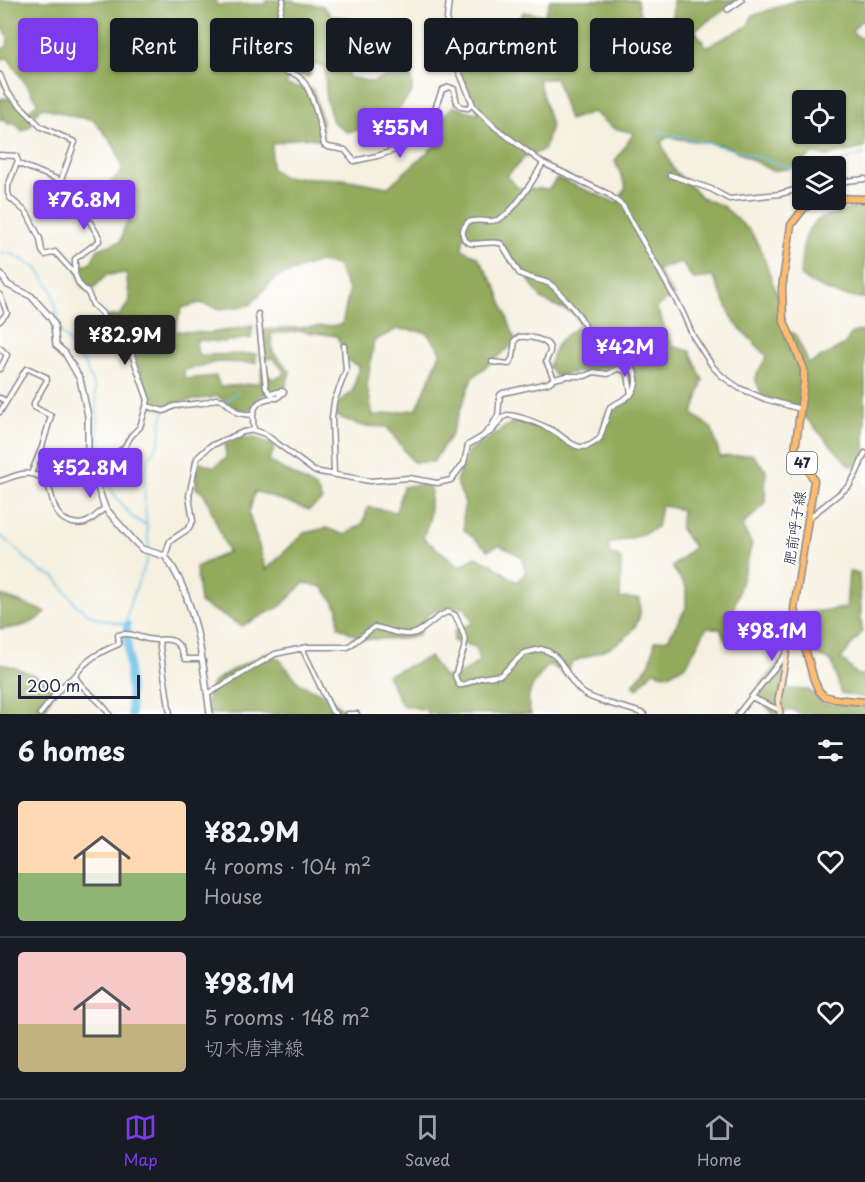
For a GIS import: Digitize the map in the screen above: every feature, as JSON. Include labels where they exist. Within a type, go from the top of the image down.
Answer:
[{"type":"main road","points":[[846,198],[865,199]]},
{"type":"main road","name":"肥前呼子線","points":[[802,210],[791,225],[782,288],[783,319],[804,369],[794,443],[798,459],[812,475],[813,481],[794,609],[819,691],[824,696],[835,699],[865,702]]},
{"type":"main road","points":[[779,712],[778,700],[794,609]]},
{"type":"street","points":[[283,0],[278,22],[275,63],[281,71],[296,75],[303,81],[317,113],[324,144],[328,147],[345,150],[354,161],[377,156],[395,150],[406,133],[433,114],[442,90],[449,87],[454,89],[457,103],[461,107],[468,108],[472,103]]},
{"type":"street","points":[[449,0],[447,43],[477,110],[496,128],[543,164],[608,194],[623,206],[682,311],[704,356],[722,376],[739,388],[765,399],[800,409]]},
{"type":"street","points":[[728,9],[741,0]]},
{"type":"street","points":[[0,75],[7,92],[41,127],[75,142],[61,180]]},
{"type":"street","points":[[0,155],[16,156],[17,162],[8,186],[8,193],[10,198],[27,213],[40,239],[42,251],[45,255],[55,252],[75,274],[79,284],[88,293],[90,301],[102,313],[112,336],[129,346],[146,389],[147,406],[142,415],[140,427],[124,448],[112,456],[107,463],[94,468]]},
{"type":"street","points":[[17,162],[92,193],[82,209],[99,237],[94,247],[75,259],[75,274]]},
{"type":"street","points":[[165,556],[170,541],[188,529],[193,521],[189,496],[197,458],[202,452],[226,439],[254,430],[265,434],[314,471],[370,481],[409,478],[446,482],[454,477],[464,463],[468,445],[492,431],[504,416],[511,415],[550,430],[575,447],[586,447],[600,438],[610,407],[631,396],[636,383],[633,368],[590,344],[582,320],[554,287],[519,273],[502,244],[492,241],[468,243],[463,236],[463,230],[468,222],[491,221],[504,216],[521,197],[543,164]]},
{"type":"street","points":[[670,175],[711,189],[729,199],[792,191]]},
{"type":"street","points":[[846,181],[865,179]]},
{"type":"street","points":[[0,273],[14,290],[32,296],[50,317],[54,324],[56,345],[65,353],[78,373],[88,416],[88,459],[94,468],[105,508],[142,549],[165,556],[185,593],[194,619],[210,714]]},
{"type":"street","points":[[0,295],[7,313],[0,321]]},
{"type":"street","points":[[254,430],[255,406],[269,398],[277,398],[284,392],[272,394],[266,388],[258,314]]},
{"type":"street","points":[[492,362],[509,364],[513,357],[515,340],[519,337],[540,339],[550,348],[546,361],[554,379]]},
{"type":"street","points":[[334,474],[332,418],[334,402],[346,370],[344,346]]},
{"type":"street","points":[[0,348],[7,355],[0,369]]},
{"type":"street","points":[[0,412],[26,369],[46,377],[47,380],[34,407],[51,416],[31,474]]},
{"type":"street","points":[[482,437],[498,415],[500,395],[503,393],[548,383],[567,376],[585,376],[597,371],[608,374],[617,369],[628,374],[631,396]]},
{"type":"street","points":[[0,398],[6,401]]},
{"type":"street","points":[[147,406],[164,411],[179,405],[203,403],[216,399],[223,400],[238,413],[253,415]]},
{"type":"street","points":[[809,517],[849,486],[865,453]]},
{"type":"street","points":[[0,481],[15,475],[31,474],[46,481],[55,511],[66,521],[84,524],[105,508]]},
{"type":"street","points":[[207,694],[270,656],[302,648],[348,647],[374,627],[411,634],[421,630],[438,616],[451,612],[455,615],[466,640],[455,676],[459,685],[480,678],[501,675],[524,652],[541,649],[557,658],[572,682],[584,694],[644,714]]},
{"type":"street","points":[[40,714],[62,684],[75,676],[84,662],[101,651],[119,644],[118,635],[124,633],[142,639],[176,642],[187,660],[202,659]]},
{"type":"street","points":[[159,640],[170,714]]},
{"type":"street","points":[[302,648],[332,711],[336,714]]},
{"type":"street","points":[[738,714],[786,654]]},
{"type":"street","points":[[75,676],[109,714]]},
{"type":"street","points":[[751,697],[779,712]]},
{"type":"street","points":[[348,714],[357,714]]},
{"type":"green space","points":[[0,0],[216,0],[216,5],[265,4],[267,0],[293,0],[323,6],[332,16],[349,18],[326,18],[326,72],[348,72],[348,77],[373,82],[397,72],[412,78],[412,92],[396,113],[370,128],[347,132],[333,122],[326,99],[325,67],[314,64],[314,18],[210,18],[210,72],[311,72],[309,77],[291,74],[286,85],[313,90],[322,121],[321,140],[301,137],[272,144],[271,168],[283,177],[343,179],[388,187],[440,141],[434,126],[453,106],[479,114],[461,72],[578,72],[578,18],[520,18],[523,12],[545,15],[550,0],[637,0],[641,18],[590,18],[590,72],[694,72],[694,18],[672,18],[673,0],[705,0],[706,2],[739,0],[695,30],[706,47],[748,26],[752,16],[797,0],[865,0],[865,20],[859,22],[852,32],[865,41],[865,148],[828,156],[813,154],[792,156],[792,168],[772,171],[727,146],[668,137],[661,142],[673,169],[701,197],[724,207],[751,232],[761,250],[779,300],[785,330],[795,334],[809,364],[844,345],[852,333],[865,330],[865,463],[850,466],[795,406],[762,396],[755,378],[767,356],[735,323],[713,277],[693,279],[681,262],[657,270],[674,296],[656,307],[673,346],[690,351],[703,380],[693,414],[712,429],[720,457],[752,454],[766,470],[765,504],[742,526],[752,544],[732,615],[745,628],[743,640],[725,640],[720,629],[707,627],[687,664],[669,675],[653,671],[637,689],[633,685],[650,663],[655,641],[668,639],[686,608],[686,587],[672,567],[694,547],[680,528],[682,510],[661,505],[657,527],[642,535],[608,544],[609,552],[621,559],[620,598],[640,599],[640,616],[635,627],[611,647],[572,662],[566,675],[549,664],[532,687],[528,700],[531,714],[428,714],[426,710],[402,705],[387,675],[430,657],[443,677],[456,677],[479,662],[476,647],[453,641],[455,630],[473,623],[465,608],[448,607],[427,615],[418,635],[404,639],[361,639],[338,626],[338,608],[323,587],[304,583],[281,606],[242,626],[200,603],[196,567],[228,552],[205,495],[196,488],[195,460],[214,467],[226,458],[225,443],[256,438],[275,447],[269,461],[316,488],[322,500],[309,510],[255,491],[249,513],[266,570],[304,533],[326,528],[345,535],[363,523],[368,507],[396,512],[403,487],[422,484],[431,490],[429,520],[423,538],[460,566],[476,557],[490,563],[517,582],[526,572],[521,556],[499,545],[488,550],[464,530],[465,503],[456,481],[469,450],[516,421],[544,429],[575,449],[602,440],[605,416],[631,400],[636,387],[626,368],[618,365],[555,376],[549,367],[551,358],[559,342],[580,325],[575,314],[542,300],[523,271],[495,240],[464,236],[462,249],[478,257],[497,289],[516,342],[472,378],[451,435],[433,462],[413,462],[387,427],[362,426],[336,416],[337,404],[353,391],[359,366],[347,360],[337,336],[302,331],[271,334],[273,352],[290,371],[285,389],[260,396],[250,410],[239,410],[217,396],[177,403],[165,410],[148,405],[148,395],[135,358],[117,348],[111,338],[106,317],[120,315],[130,301],[126,273],[107,275],[90,291],[83,288],[77,269],[91,262],[98,249],[121,241],[124,228],[134,214],[128,199],[109,201],[101,190],[122,172],[121,163],[108,137],[92,119],[75,117],[42,107],[34,115],[32,125],[22,131],[16,124],[8,124],[4,118],[0,120],[0,99],[13,97],[21,109],[30,110],[38,102],[8,58],[0,59],[0,50],[7,47],[8,36],[0,24]],"holes":[[[538,79],[556,79],[569,120],[593,112],[613,128],[634,133],[615,161],[626,187],[617,203],[557,178],[549,189],[518,188],[507,176],[524,158],[544,150],[551,125]],[[318,262],[337,265],[349,292],[342,325],[263,330],[262,360],[273,358],[283,370],[283,376],[272,379],[262,368],[260,383],[220,387],[216,376],[184,379],[184,370],[217,362],[256,363],[256,354],[198,355],[196,340],[223,342],[251,338],[253,326],[211,333],[174,331],[182,308],[200,303],[220,309],[250,305],[275,278]],[[397,329],[426,332],[441,351],[417,409],[373,416],[367,386],[374,341]]]},
{"type":"green space","points":[[865,205],[865,298],[830,292],[800,275],[804,241],[814,223],[833,214]]},
{"type":"green space","points":[[849,572],[859,573],[862,632],[841,659],[858,675],[865,675],[865,698],[841,693],[832,662],[807,649],[796,614],[846,608]]},
{"type":"green space","points":[[0,595],[46,612],[25,625],[0,629]]},
{"type":"green space","points":[[268,653],[280,660],[300,684],[329,697],[348,714],[207,714],[208,693],[212,684],[235,668]]},
{"type":"green space","points":[[0,663],[50,682],[52,693],[45,711],[39,714],[0,713]]},
{"type":"green space","points":[[779,663],[788,689],[809,690],[823,704],[865,706],[865,714],[799,714],[791,709],[780,714],[773,714],[755,692]]},
{"type":"waterway","points":[[657,131],[735,150],[792,168],[817,163],[836,163],[865,154]]},
{"type":"waterway","points":[[0,252],[12,254],[37,268],[52,290],[61,332],[83,361],[95,389],[97,432],[100,440],[98,454],[105,476],[114,494],[132,517],[146,525]]},
{"type":"waterway","points":[[197,406],[224,401],[238,391]]},
{"type":"waterway","points":[[149,549],[145,474],[148,460],[160,439],[161,422],[165,412]]},
{"type":"waterway","points":[[0,535],[40,571],[55,577],[76,605],[87,613],[97,618],[127,625],[129,607],[148,554]]},
{"type":"waterway","points":[[127,625],[131,714]]}]
